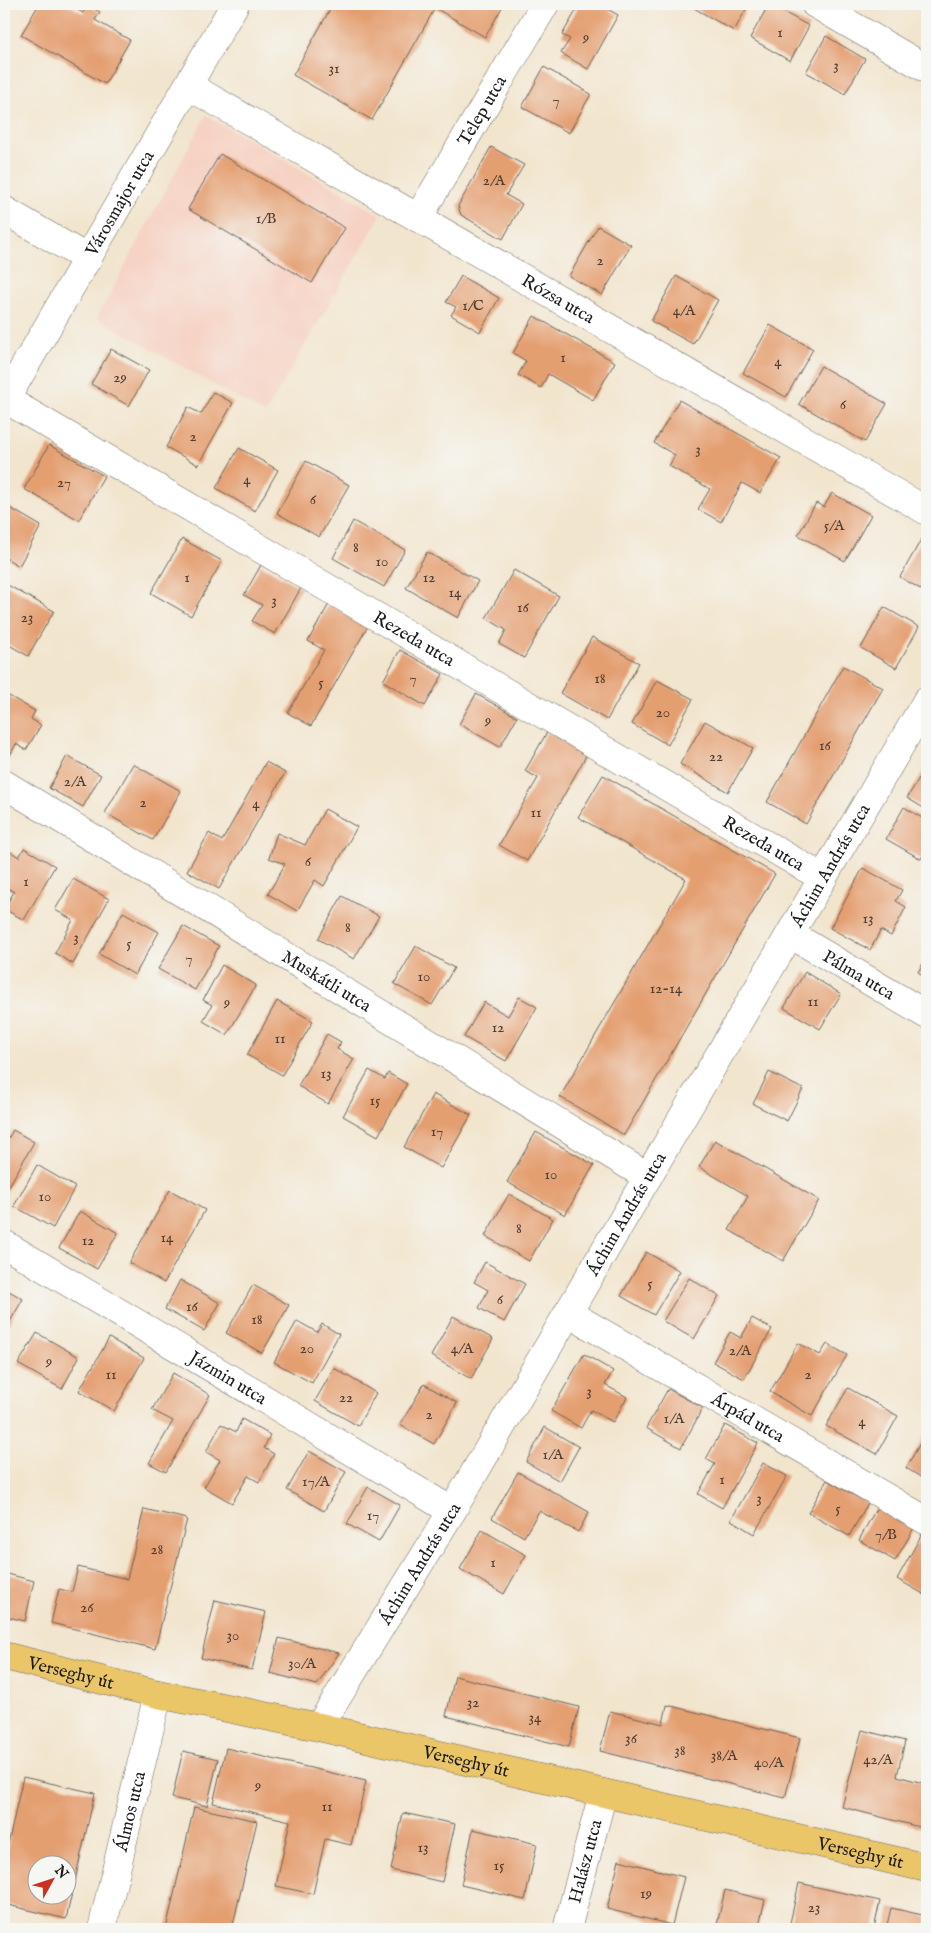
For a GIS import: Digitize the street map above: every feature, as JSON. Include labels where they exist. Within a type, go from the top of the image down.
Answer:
[{"type":"main road","name":"Verseghy út","points":[[4,1656],[158,1694],[319,1726],[927,1868]]},
{"type":"street","name":"Városmajor utca","points":[[5,401],[235,4]]},
{"type":"street","name":"Telep utca","points":[[418,218],[545,4]]},
{"type":"street","points":[[815,4],[927,68]]},
{"type":"street","name":"Rózsa utca","points":[[189,86],[927,511]]},
{"type":"street","points":[[4,210],[88,259]]},
{"type":"street","name":"Rezeda utca","points":[[5,401],[823,878]]},
{"type":"street","name":"Áchim András utca","points":[[319,1726],[452,1511],[927,700]]},
{"type":"street","name":"Muskátli utca","points":[[4,784],[648,1177]]},
{"type":"street","name":"Pálma utca","points":[[790,934],[927,1015]]},
{"type":"street","name":"Jázmin utca","points":[[4,1244],[452,1511]]},
{"type":"street","name":"Árpád utca","points":[[568,1313],[927,1521]]},
{"type":"street","name":"Álmos utca","points":[[102,1929],[158,1694]]},
{"type":"street","name":"Halász utca","points":[[567,1929],[603,1793]]},
{"type":"shaded area","points":[[206,115],[381,215],[265,414],[97,318]]},
{"type":"building","points":[[39,4],[67,4],[83,13],[87,5],[100,12],[95,20],[130,40],[105,84],[21,35]]},
{"type":"building","points":[[333,4],[504,4],[485,37],[435,8],[372,120],[293,75]]},
{"type":"building","points":[[580,4],[598,4],[618,15],[588,69],[561,53],[570,39],[562,35]]},
{"type":"building","points":[[694,4],[749,4],[734,31],[692,7]]},
{"type":"building","points":[[769,4],[809,26],[790,61],[750,38]]},
{"type":"building","points":[[826,36],[865,59],[845,94],[806,72]]},
{"type":"building","points":[[544,67],[591,94],[569,133],[522,107]]},
{"type":"building","points":[[491,147],[524,165],[506,195],[522,204],[503,239],[461,215],[458,206]]},
{"type":"building","points":[[220,154],[345,228],[312,283],[188,209]]},
{"type":"building","points":[[598,226],[631,245],[602,295],[569,276]]},
{"type":"building","points":[[461,276],[499,298],[480,332],[451,315],[456,307],[446,302]]},
{"type":"building","points":[[676,276],[718,300],[693,344],[651,321]]},
{"type":"building","points":[[534,316],[615,362],[593,400],[548,374],[541,388],[518,375],[526,361],[513,353]]},
{"type":"building","points":[[770,325],[813,349],[786,397],[743,373]]},
{"type":"building","points":[[111,349],[149,370],[129,406],[91,384]]},
{"type":"building","points":[[821,366],[887,404],[865,442],[799,404]]},
{"type":"building","points":[[213,392],[233,403],[198,465],[166,447],[188,407],[201,414]]},
{"type":"building","points":[[679,400],[781,458],[760,493],[742,483],[721,522],[698,509],[710,489],[669,466],[675,455],[654,443]]},
{"type":"building","points":[[49,445],[104,476],[79,520],[24,489]]},
{"type":"building","points":[[239,448],[278,470],[255,511],[216,488]]},
{"type":"building","points":[[306,461],[349,485],[319,537],[277,513]]},
{"type":"building","points":[[832,493],[871,515],[845,561],[798,535],[816,503],[824,507]]},
{"type":"building","points":[[5,505],[41,526],[19,566],[4,557]]},
{"type":"building","points":[[353,521],[405,550],[384,587],[333,558]]},
{"type":"building","points":[[922,538],[927,541],[927,593],[900,577]]},
{"type":"building","points":[[182,539],[222,561],[191,616],[151,593]]},
{"type":"building","points":[[427,552],[478,581],[458,618],[406,588]]},
{"type":"building","points":[[261,565],[301,588],[275,634],[252,621],[262,605],[244,595]]},
{"type":"building","points":[[514,570],[559,596],[524,658],[499,644],[506,630],[486,618]]},
{"type":"building","points":[[4,583],[54,611],[28,656],[4,642],[4,637],[9,627],[4,623]]},
{"type":"building","points":[[329,604],[368,626],[311,726],[288,713],[324,650],[308,641]]},
{"type":"building","points":[[884,607],[919,627],[896,668],[861,648]]},
{"type":"building","points":[[592,637],[639,663],[607,720],[560,693]]},
{"type":"building","points":[[400,650],[443,674],[425,706],[383,681]]},
{"type":"building","points":[[843,666],[883,688],[806,824],[767,802]]},
{"type":"building","points":[[657,680],[693,699],[668,745],[632,724]]},
{"type":"building","points":[[4,693],[35,711],[31,719],[41,725],[26,750],[16,744],[8,759],[4,757]]},
{"type":"building","points":[[476,694],[517,717],[500,747],[459,724]]},
{"type":"building","points":[[705,721],[753,748],[728,792],[680,764]]},
{"type":"building","points":[[547,732],[587,754],[527,861],[499,845],[538,778],[525,771]]},
{"type":"building","points":[[67,756],[101,775],[83,807],[49,788]]},
{"type":"building","points":[[266,762],[285,773],[219,889],[187,871],[209,833],[222,841]]},
{"type":"building","points":[[133,764],[181,791],[153,840],[105,813]]},
{"type":"building","points":[[927,765],[927,810],[907,798]]},
{"type":"building","points":[[603,775],[775,874],[624,1135],[560,1097],[686,879],[578,817]]},
{"type":"building","points":[[904,807],[927,821],[927,848],[921,859],[886,839]]},
{"type":"building","points":[[325,809],[357,827],[324,886],[315,880],[297,911],[268,894],[285,864],[269,858],[277,833],[305,845]]},
{"type":"building","points":[[24,848],[55,866],[24,920],[4,909],[14,892],[4,886],[8,878],[4,875],[4,864],[11,852],[19,857]]},
{"type":"building","points":[[863,868],[902,890],[896,901],[906,907],[891,936],[881,930],[870,950],[830,928]]},
{"type":"building","points":[[73,879],[109,899],[73,964],[55,953],[73,920],[55,910]]},
{"type":"building","points":[[342,896],[379,916],[354,959],[318,939]]},
{"type":"building","points":[[123,912],[159,932],[135,975],[99,954]]},
{"type":"building","points":[[183,926],[219,946],[195,990],[158,969]]},
{"type":"building","points":[[416,946],[454,968],[432,1005],[394,984]]},
{"type":"building","points":[[927,957],[927,978],[918,972]]},
{"type":"building","points":[[222,965],[256,985],[227,1035],[203,1021],[212,1005],[203,1000]]},
{"type":"building","points":[[805,972],[841,994],[820,1029],[784,1008]]},
{"type":"building","points":[[519,997],[537,1007],[506,1061],[464,1037],[484,1002],[508,1016]]},
{"type":"building","points":[[277,1001],[313,1021],[282,1075],[247,1055]]},
{"type":"building","points":[[327,1034],[341,1042],[337,1049],[354,1059],[328,1104],[298,1086]]},
{"type":"building","points":[[369,1070],[385,1079],[388,1073],[407,1084],[378,1136],[343,1116]]},
{"type":"building","points":[[769,1072],[803,1089],[787,1121],[753,1104]]},
{"type":"building","points":[[433,1094],[471,1115],[441,1168],[404,1147]]},
{"type":"building","points":[[13,1130],[34,1142],[4,1195],[4,1146]]},
{"type":"building","points":[[536,1132],[594,1165],[565,1215],[507,1182]]},
{"type":"building","points":[[715,1140],[819,1200],[783,1261],[729,1230],[748,1196],[699,1167]]},
{"type":"building","points":[[37,1165],[75,1187],[53,1228],[14,1206]]},
{"type":"building","points":[[170,1190],[205,1210],[164,1283],[129,1263]]},
{"type":"building","points":[[509,1194],[553,1219],[529,1261],[485,1236]]},
{"type":"building","points":[[80,1211],[118,1233],[97,1269],[59,1248]]},
{"type":"building","points":[[646,1252],[680,1271],[654,1315],[621,1296]]},
{"type":"building","points":[[485,1262],[525,1284],[504,1322],[479,1308],[488,1290],[474,1282]]},
{"type":"building","points":[[689,1278],[719,1296],[694,1339],[663,1321]]},
{"type":"building","points":[[180,1280],[220,1303],[204,1331],[165,1309]]},
{"type":"building","points":[[253,1285],[289,1305],[262,1353],[226,1333]]},
{"type":"building","points":[[4,1288],[23,1299],[4,1332]]},
{"type":"building","points":[[453,1316],[493,1339],[471,1379],[431,1356]]},
{"type":"building","points":[[752,1318],[772,1329],[744,1379],[713,1362],[730,1332],[741,1338]]},
{"type":"building","points":[[297,1321],[317,1332],[322,1324],[339,1334],[312,1383],[274,1362]]},
{"type":"building","points":[[37,1333],[79,1357],[62,1389],[18,1364]]},
{"type":"building","points":[[109,1338],[144,1358],[114,1411],[79,1391]]},
{"type":"building","points":[[798,1343],[820,1355],[827,1344],[847,1355],[812,1416],[770,1392]]},
{"type":"building","points":[[584,1354],[613,1371],[605,1385],[627,1397],[613,1422],[591,1410],[581,1428],[551,1411]]},
{"type":"building","points":[[334,1368],[376,1393],[358,1426],[315,1401]]},
{"type":"building","points":[[173,1373],[210,1395],[166,1472],[149,1463],[173,1421],[152,1410]]},
{"type":"building","points":[[424,1384],[457,1403],[434,1444],[400,1425]]},
{"type":"building","points":[[848,1388],[898,1416],[877,1454],[826,1426]]},
{"type":"building","points":[[668,1389],[703,1408],[681,1448],[646,1428]]},
{"type":"building","points":[[242,1419],[270,1435],[264,1448],[274,1454],[259,1482],[248,1476],[232,1503],[204,1487],[220,1460],[206,1452],[221,1424],[236,1432]]},
{"type":"building","points":[[725,1425],[758,1443],[722,1508],[698,1494],[715,1464],[706,1459]]},
{"type":"building","points":[[545,1427],[579,1447],[560,1481],[526,1462]]},
{"type":"building","points":[[927,1431],[927,1481],[906,1468]]},
{"type":"building","points":[[309,1451],[346,1472],[324,1511],[287,1490]]},
{"type":"building","points":[[763,1463],[787,1476],[754,1534],[731,1520]]},
{"type":"building","points":[[518,1472],[589,1512],[578,1532],[539,1511],[524,1537],[492,1518]]},
{"type":"building","points":[[827,1480],[868,1503],[849,1536],[808,1513]]},
{"type":"building","points":[[368,1487],[400,1505],[379,1542],[347,1524]]},
{"type":"building","points":[[877,1507],[914,1528],[895,1561],[859,1540]]},
{"type":"building","points":[[144,1509],[187,1519],[155,1649],[51,1623],[59,1589],[72,1592],[78,1567],[127,1579]]},
{"type":"building","points":[[482,1530],[526,1555],[504,1594],[460,1569]]},
{"type":"building","points":[[922,1534],[927,1537],[927,1596],[897,1579]]},
{"type":"building","points":[[4,1573],[34,1581],[25,1621],[4,1616]]},
{"type":"building","points":[[215,1600],[266,1612],[252,1670],[201,1658]]},
{"type":"building","points":[[279,1638],[339,1653],[317,1685],[270,1673]]},
{"type":"building","points":[[455,1676],[579,1707],[569,1747],[446,1716]]},
{"type":"building","points":[[667,1705],[800,1738],[785,1798],[600,1751],[610,1711],[663,1724]]},
{"type":"building","points":[[862,1730],[905,1741],[897,1776],[927,1784],[927,1829],[842,1807]]},
{"type":"building","points":[[226,1748],[366,1781],[351,1845],[325,1839],[313,1894],[276,1886],[290,1821],[213,1803]]},
{"type":"building","points":[[183,1751],[218,1759],[207,1806],[172,1798]]},
{"type":"building","points":[[23,1777],[95,1793],[78,1867],[78,1856],[28,1856],[28,1906],[69,1906],[66,1919],[4,1904],[4,1863]]},
{"type":"building","points":[[194,1807],[257,1821],[232,1929],[166,1929]]},
{"type":"building","points":[[403,1813],[455,1824],[442,1882],[391,1870]]},
{"type":"building","points":[[473,1829],[537,1844],[525,1900],[461,1885]]},
{"type":"building","points":[[619,1860],[684,1877],[672,1925],[607,1909]]},
{"type":"building","points":[[799,1883],[880,1901],[874,1929],[816,1929],[790,1923]]},
{"type":"building","points":[[725,1890],[765,1900],[758,1929],[716,1929]]},
{"type":"building","points":[[891,1908],[927,1916],[927,1929],[886,1929]]}]
